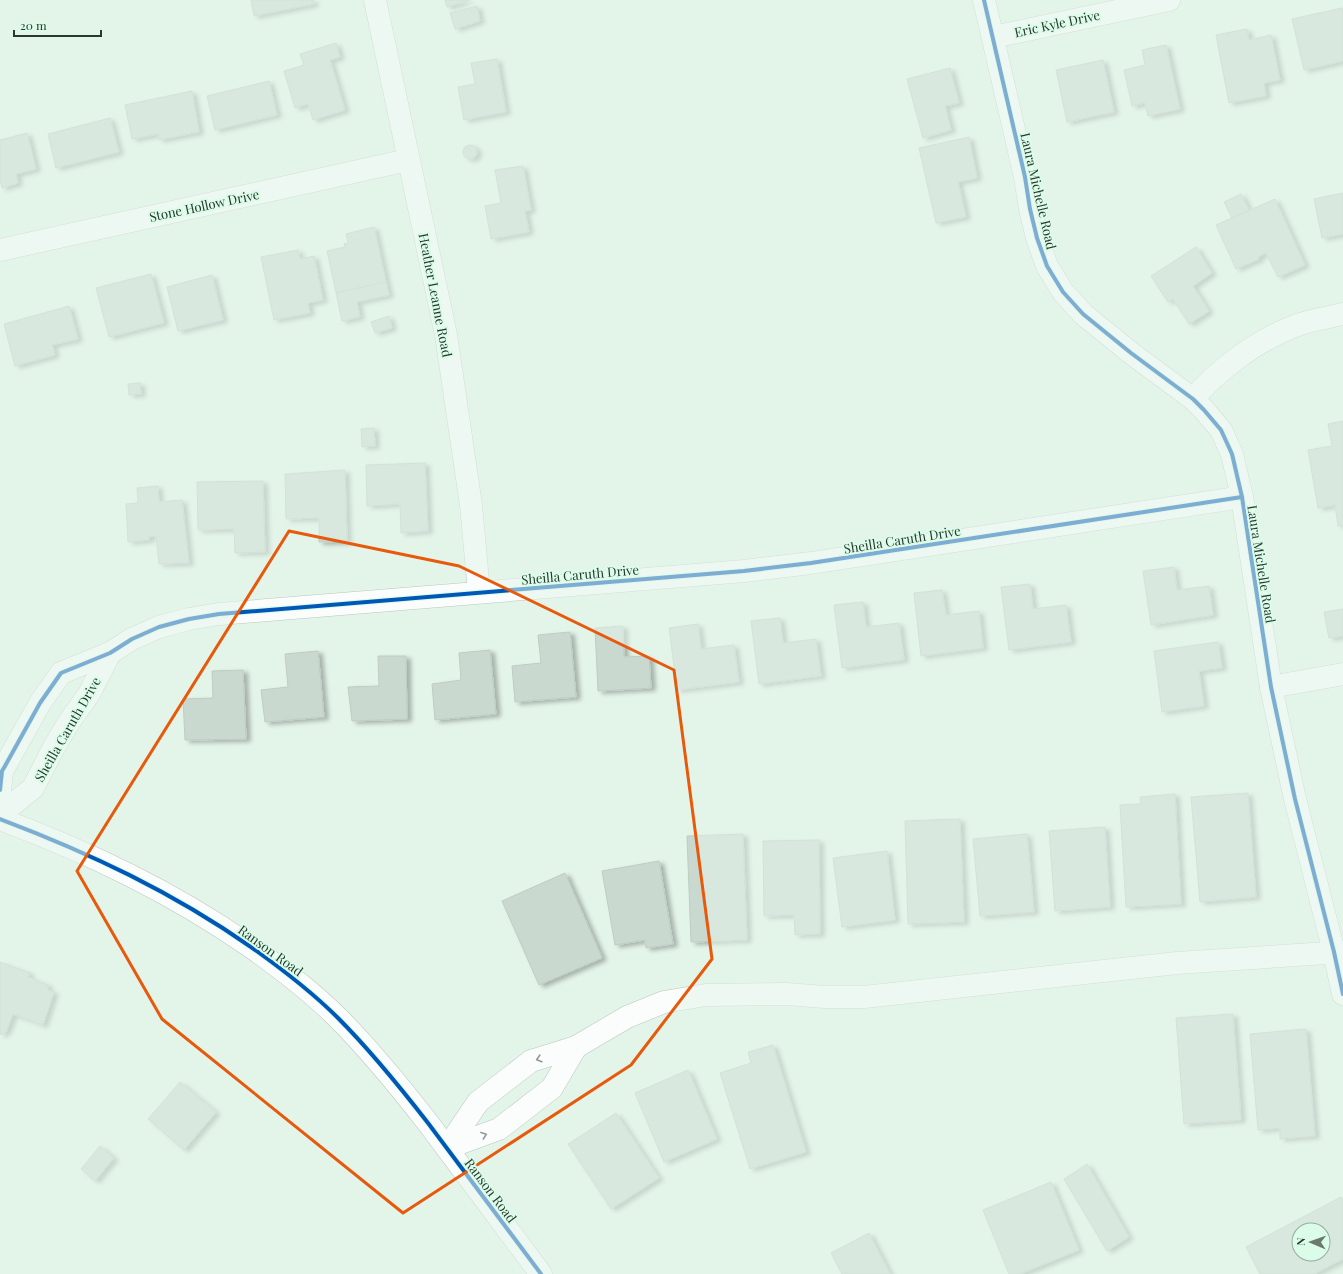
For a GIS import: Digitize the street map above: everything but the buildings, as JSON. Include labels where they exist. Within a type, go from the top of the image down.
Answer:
[{"type":"street","name":"Heather Leanne Road","points":[[375,0],[446,335],[471,505],[479,592]]},
{"type":"street","name":"Laura Michelle Road","points":[[984,0],[1037,238],[1048,266],[1064,292],[1083,314],[1131,353],[1193,399],[1204,410],[1221,430],[1232,454],[1242,497],[1271,687],[1295,799],[1339,952],[1343,994]]},
{"type":"street","name":"Eric Kyle Drive","points":[[993,37],[1169,0]]},
{"type":"street","name":"Stone Hollow Drive","points":[[0,250],[408,160]]},
{"type":"street","points":[[1193,399],[1204,386],[1265,339],[1296,326],[1343,314]]},
{"type":"street","name":"Sheilla Caruth Drive","points":[[0,790],[2,771],[40,703],[61,673],[110,653],[132,639],[159,628],[189,619],[219,614],[744,571],[811,563],[1242,497]]},
{"type":"street","name":"Sheilla Caruth Drive","points":[[0,815],[33,788],[62,735],[88,694],[110,653]]},
{"type":"street","points":[[1271,687],[1343,674]]},
{"type":"street","name":"Ranson Road","points":[[0,819],[78,850],[156,888],[225,929],[268,959],[304,987],[338,1018],[399,1086],[448,1148],[541,1274]]},
{"type":"street","points":[[448,1148],[478,1102],[531,1061],[576,1047],[627,1017],[664,1002],[706,995],[786,994],[825,997],[864,997],[1177,963],[1339,952]]},
{"type":"street","points":[[448,1148],[499,1129],[552,1088],[576,1047]]},
{"type":"highlighted area","points":[[289,531],[459,566],[674,670],[712,959],[631,1065],[403,1213],[162,1019],[77,871]]},
{"type":"cycle path","points":[[984,0],[1025,177],[1030,209],[1037,238],[1047,266],[1063,292],[1083,314],[1131,353],[1193,399],[1204,410],[1221,430],[1232,454],[1242,497],[1271,687],[1295,799],[1334,952],[1343,994]]},
{"type":"cycle path","points":[[0,790],[2,771],[40,703],[61,673],[110,653],[132,639],[159,627],[189,619],[219,614],[744,571],[811,563],[1242,497]]},
{"type":"cycle path","points":[[0,819],[98,860],[161,891],[251,947],[307,990],[328,1008],[374,1056],[428,1123],[541,1274]]}]
